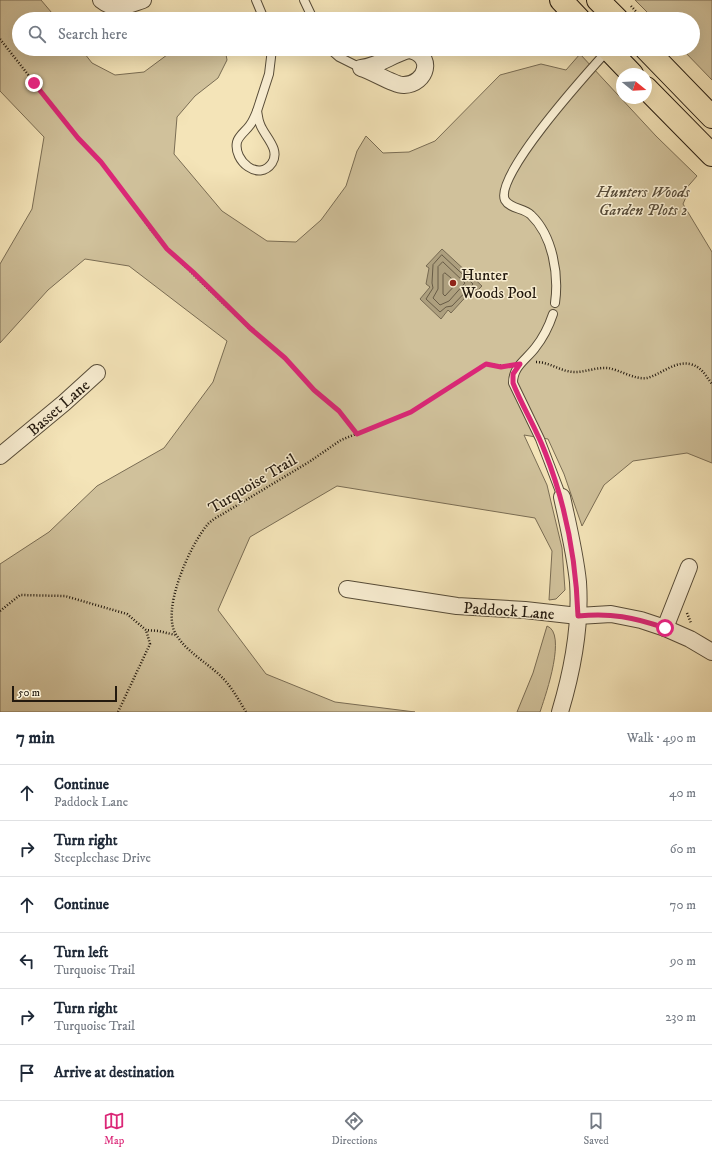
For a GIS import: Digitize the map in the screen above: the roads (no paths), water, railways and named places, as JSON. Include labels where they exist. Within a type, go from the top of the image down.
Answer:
[{"type":"main road","points":[[561,0],[572,12]]},
{"type":"main road","points":[[598,0],[623,12]]},
{"type":"main road","points":[[615,56],[626,68]]},
{"type":"main road","points":[[653,56],[712,117]]},
{"type":"main road","points":[[652,94],[712,155]]},
{"type":"street","points":[[101,0],[115,8],[124,7],[143,0]]},
{"type":"street","name":"Basset Lane","points":[[0,456],[64,403],[97,373]]},
{"type":"street","points":[[560,712],[575,651],[578,616],[578,581],[571,537],[562,497]]},
{"type":"street","points":[[665,628],[689,567]]},
{"type":"street","name":"Paddock Lane","points":[[347,589],[457,606],[525,610],[578,616],[611,614],[641,620],[665,628],[690,639],[712,652]]},
{"type":"lane","points":[[256,0],[261,12]]},
{"type":"lane","points":[[304,0],[309,12]]},
{"type":"lane","points":[[257,111],[260,124],[272,144],[275,154],[273,161],[264,170],[257,170],[245,165],[238,156],[237,142],[240,136],[250,126],[257,111],[269,74],[271,56]]},
{"type":"lane","points":[[337,56],[361,68]]},
{"type":"lane","points":[[555,303],[556,273],[546,240],[531,215],[509,205],[505,200],[504,192],[511,175],[522,156],[562,101],[602,56]]},
{"type":"lane","points":[[552,314],[550,322],[537,346],[513,374],[513,383],[540,439],[562,497]]},
{"type":"water","name":"Hunter Woods Pool","points":[[442,249],[482,286],[478,290],[472,290],[451,313],[448,310],[441,319],[420,299],[430,287],[426,284],[429,268],[426,266]]},
{"type":"place","name":"Hunter Woods Pool","points":[[453,283]]},
{"type":"park label","name":"Hunters Woods Garden Plots 2","points":[[643,200]]}]
